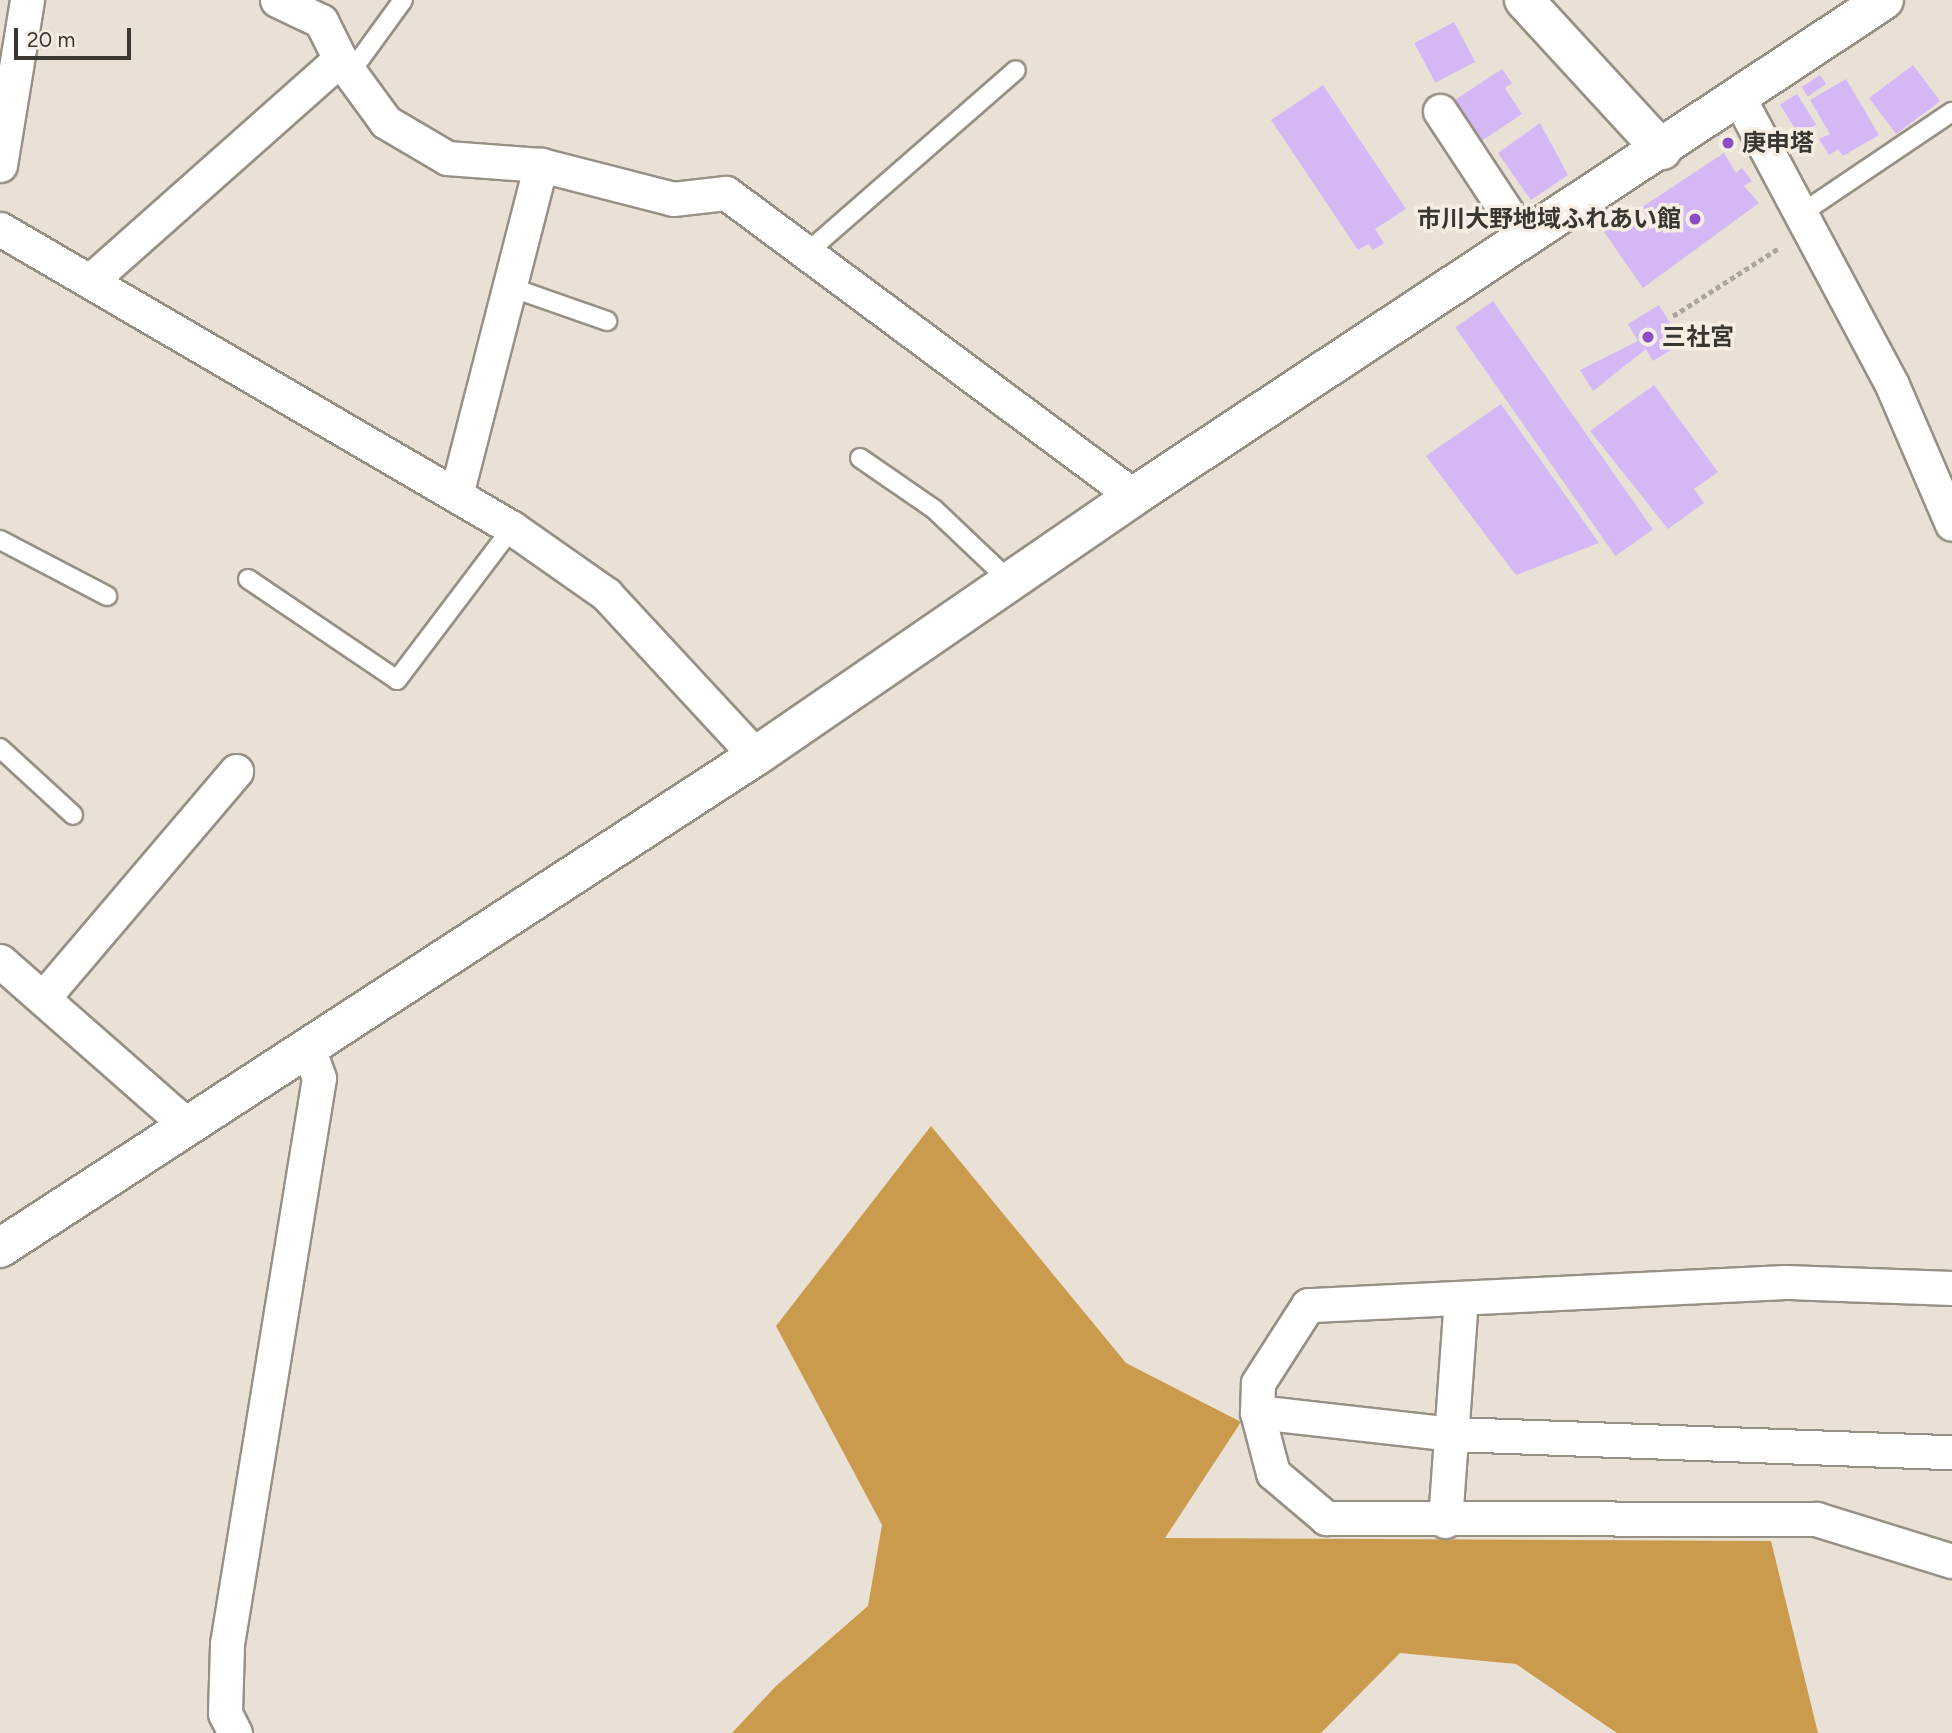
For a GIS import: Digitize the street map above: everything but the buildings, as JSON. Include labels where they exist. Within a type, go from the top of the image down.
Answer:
[{"type":"street","points":[[277,0],[321,21],[345,66],[386,122],[447,158],[541,165],[673,199],[726,193],[804,255],[1134,496]]},
{"type":"street","points":[[1524,0],[1662,150]]},
{"type":"street","points":[[0,1248],[756,756],[1012,583],[1134,496],[1740,100],[1884,0]]},
{"type":"street","points":[[0,165],[17,6]]},
{"type":"street","points":[[90,281],[345,66]]},
{"type":"street","points":[[1740,100],[1892,385],[1952,524]]},
{"type":"street","points":[[1440,111],[1525,240]]},
{"type":"street","points":[[457,491],[541,165]]},
{"type":"street","points":[[0,229],[457,491],[512,528],[606,594],[756,756]]},
{"type":"street","points":[[43,998],[236,771]]},
{"type":"street","points":[[0,961],[188,1126]]},
{"type":"street","points":[[235,1733],[225,1713],[225,1665],[319,1078],[308,1048]]},
{"type":"street","points":[[1952,1288],[1785,1282],[1308,1305],[1258,1383],[1257,1412],[1273,1473],[1325,1518],[1445,1521],[1816,1518],[1952,1561]]},
{"type":"street","points":[[1445,1521],[1461,1299]]},
{"type":"street","points":[[1257,1412],[1453,1434],[1952,1452]]},
{"type":"lane","points":[[345,66],[403,0]]},
{"type":"lane","points":[[804,255],[1016,70]]},
{"type":"lane","points":[[1806,221],[1952,112]]},
{"type":"lane","points":[[510,287],[607,321]]},
{"type":"lane","points":[[860,458],[934,509],[1012,583]]},
{"type":"lane","points":[[248,579],[397,680],[512,528]]},
{"type":"lane","points":[[0,540],[107,596]]},
{"type":"lane","points":[[0,748],[73,815]]},
{"type":"path","points":[[1673,316],[1806,221]]},
{"type":"shaded area","points":[[931,1126],[1126,1363],[1241,1422],[1165,1538],[1771,1541],[1818,1733],[1617,1733],[1516,1664],[1400,1653],[1321,1733],[732,1733],[776,1686],[868,1606],[882,1525],[776,1326]]},
{"type":"place","name":"庚申塔","points":[[1728,143]]},
{"type":"place","name":"市川大野地域ふれあい館","points":[[1695,219]]},
{"type":"place","name":"三社宮","points":[[1648,337]]}]
